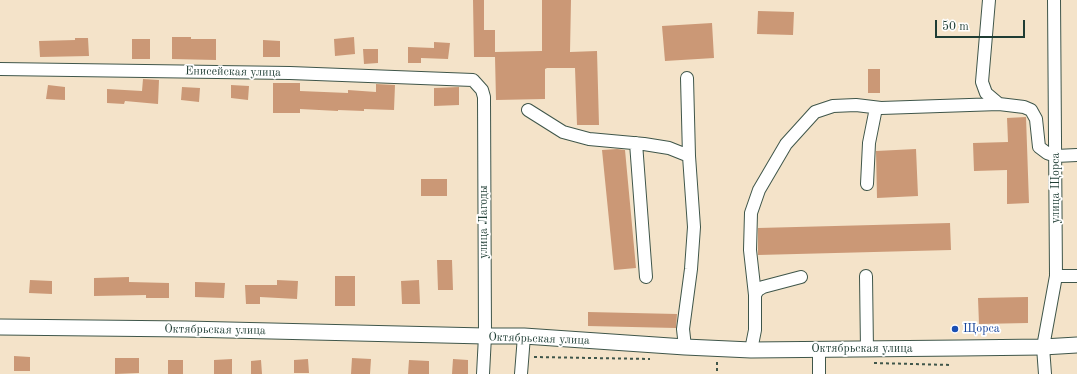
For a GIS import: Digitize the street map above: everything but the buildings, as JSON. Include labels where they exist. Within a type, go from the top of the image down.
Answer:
[{"type":"main road","name":"Октябрьская улица","points":[[0,327],[524,336],[751,350],[867,350],[1077,345]]},
{"type":"street","points":[[989,0],[982,82],[986,93],[999,104]]},
{"type":"street","name":"улица Щорса","points":[[1045,374],[1043,347],[1056,276],[1054,0]]},
{"type":"street","name":"Енисейская улица","points":[[0,69],[290,73],[467,79]]},
{"type":"street","points":[[686,347],[683,329],[691,269],[694,227],[689,156],[687,78]]},
{"type":"street","name":"улица Лагоды","points":[[467,79],[473,80],[478,85],[482,90],[484,97],[485,336],[483,374]]},
{"type":"street","points":[[751,350],[755,330],[755,295],[750,250],[751,213],[759,190],[786,144],[815,112],[833,106],[856,105],[876,108],[999,104],[1024,107],[1031,110],[1036,119],[1038,147],[1056,156],[1077,155]]},
{"type":"street","points":[[867,184],[869,143],[876,108]]},
{"type":"street","points":[[528,110],[563,132],[589,139],[636,143],[668,148],[689,156]]},
{"type":"street","points":[[636,143],[646,278]]},
{"type":"street","points":[[755,295],[758,290],[763,287],[801,276]]},
{"type":"street","points":[[866,276],[867,350]]},
{"type":"street","points":[[1056,276],[1077,276]]},
{"type":"street","points":[[521,374],[524,336]]},
{"type":"street","points":[[819,350],[819,374]]},
{"type":"path","points":[[717,361],[717,374]]},
{"type":"place","name":"Щорса","points":[[955,329]]}]
